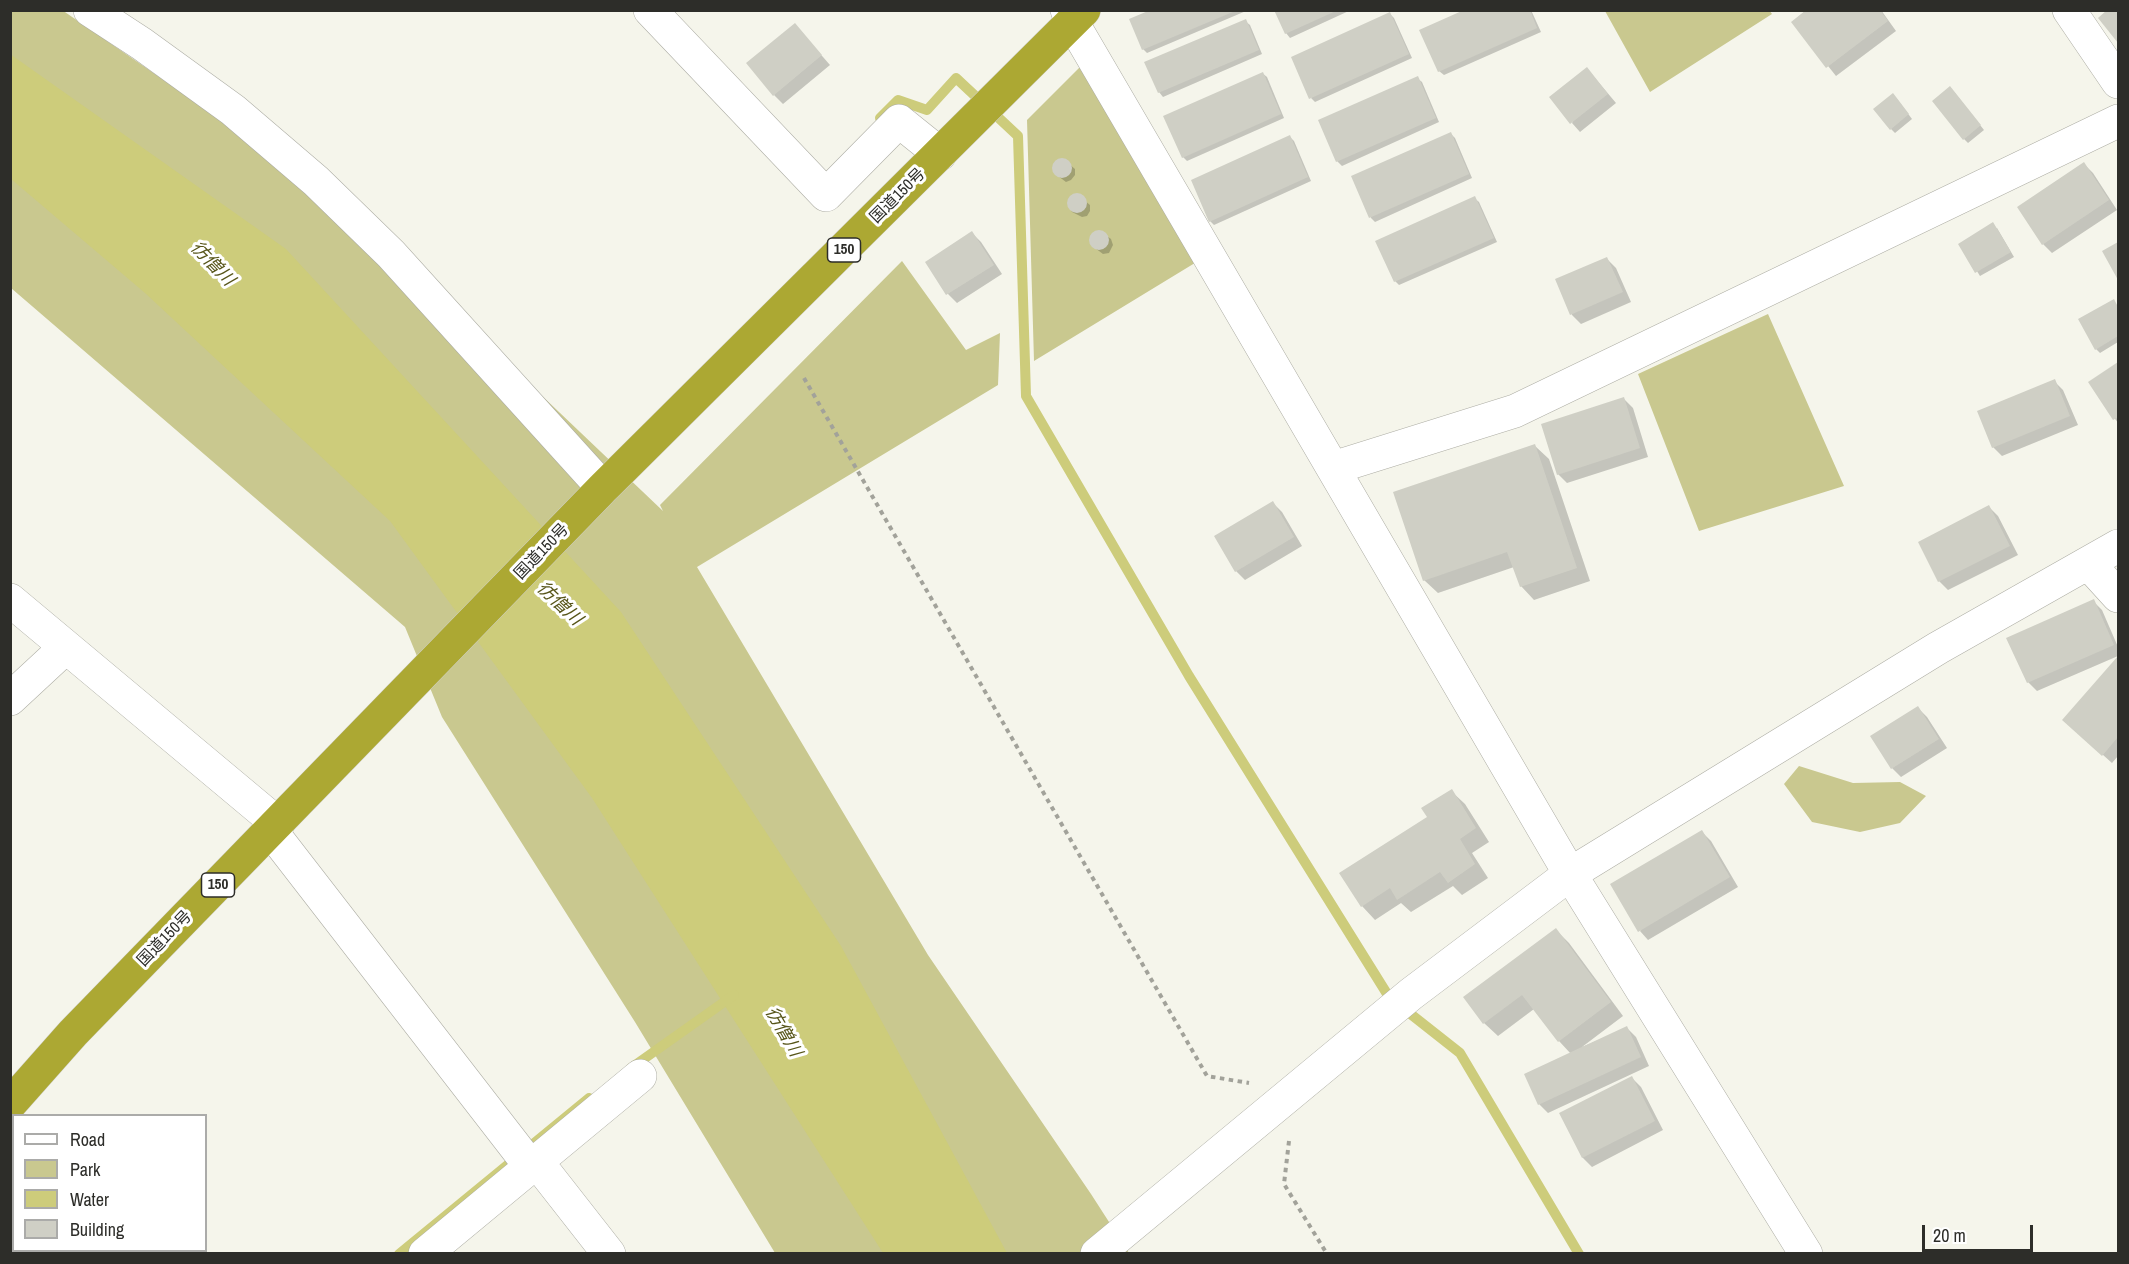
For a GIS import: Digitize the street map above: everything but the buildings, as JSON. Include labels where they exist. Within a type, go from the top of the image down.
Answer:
[{"type":"highway","name":"国道150号","points":[[10,1104],[73,1033],[603,488],[940,154],[1074,14]]},
{"type":"street","points":[[90,10],[142,44],[233,110],[316,181],[391,254],[603,488]]},
{"type":"street","points":[[650,10],[826,195],[899,121],[940,154]]},
{"type":"street","points":[[2069,10],[2118,82]]},
{"type":"street","points":[[1074,14],[1333,468],[1570,874],[1806,1254]]},
{"type":"street","points":[[1333,468],[1515,411],[2118,121]]},
{"type":"street","points":[[1099,1252],[1411,994],[1570,874],[1938,648],[2118,546]]},
{"type":"street","points":[[2088,563],[2118,596]]},
{"type":"street","points":[[10,600],[274,827],[527,1158],[609,1254]]},
{"type":"street","points":[[10,699],[66,647]]},
{"type":"street","points":[[425,1254],[527,1158],[640,1076]]},
{"type":"path","points":[[804,378],[1207,1076],[1294,1090],[1284,1184],[1327,1254]]},
{"type":"green space","points":[[62,10],[331,195],[663,511],[660,505],[902,261],[966,350],[1000,333],[998,385],[697,567],[928,955],[1129,1253],[775,1253],[635,1022],[442,717],[405,627],[11,288],[11,11]]},
{"type":"green space","points":[[1769,10],[1772,14],[1650,92],[1605,11]]},
{"type":"green space","points":[[1092,55],[1208,255],[1034,361],[1027,120]]},
{"type":"green space","points":[[1768,314],[1844,486],[1699,531],[1638,374]]},
{"type":"green space","points":[[1799,766],[1853,783],[1900,782],[1926,796],[1900,823],[1860,832],[1812,822],[1784,784]]},
{"type":"water","name":"彷僧川","points":[[10,54],[286,249],[621,612],[841,946],[1007,1253],[883,1253],[592,798],[390,521],[145,293],[11,179]]},
{"type":"waterway","points":[[880,118],[898,100],[927,110],[956,78],[1018,136],[1026,396],[1189,676],[1389,997],[1460,1053],[1579,1254]]},
{"type":"waterway","points":[[631,1068],[734,995]]},
{"type":"waterway","points":[[399,1254],[589,1098]]}]
